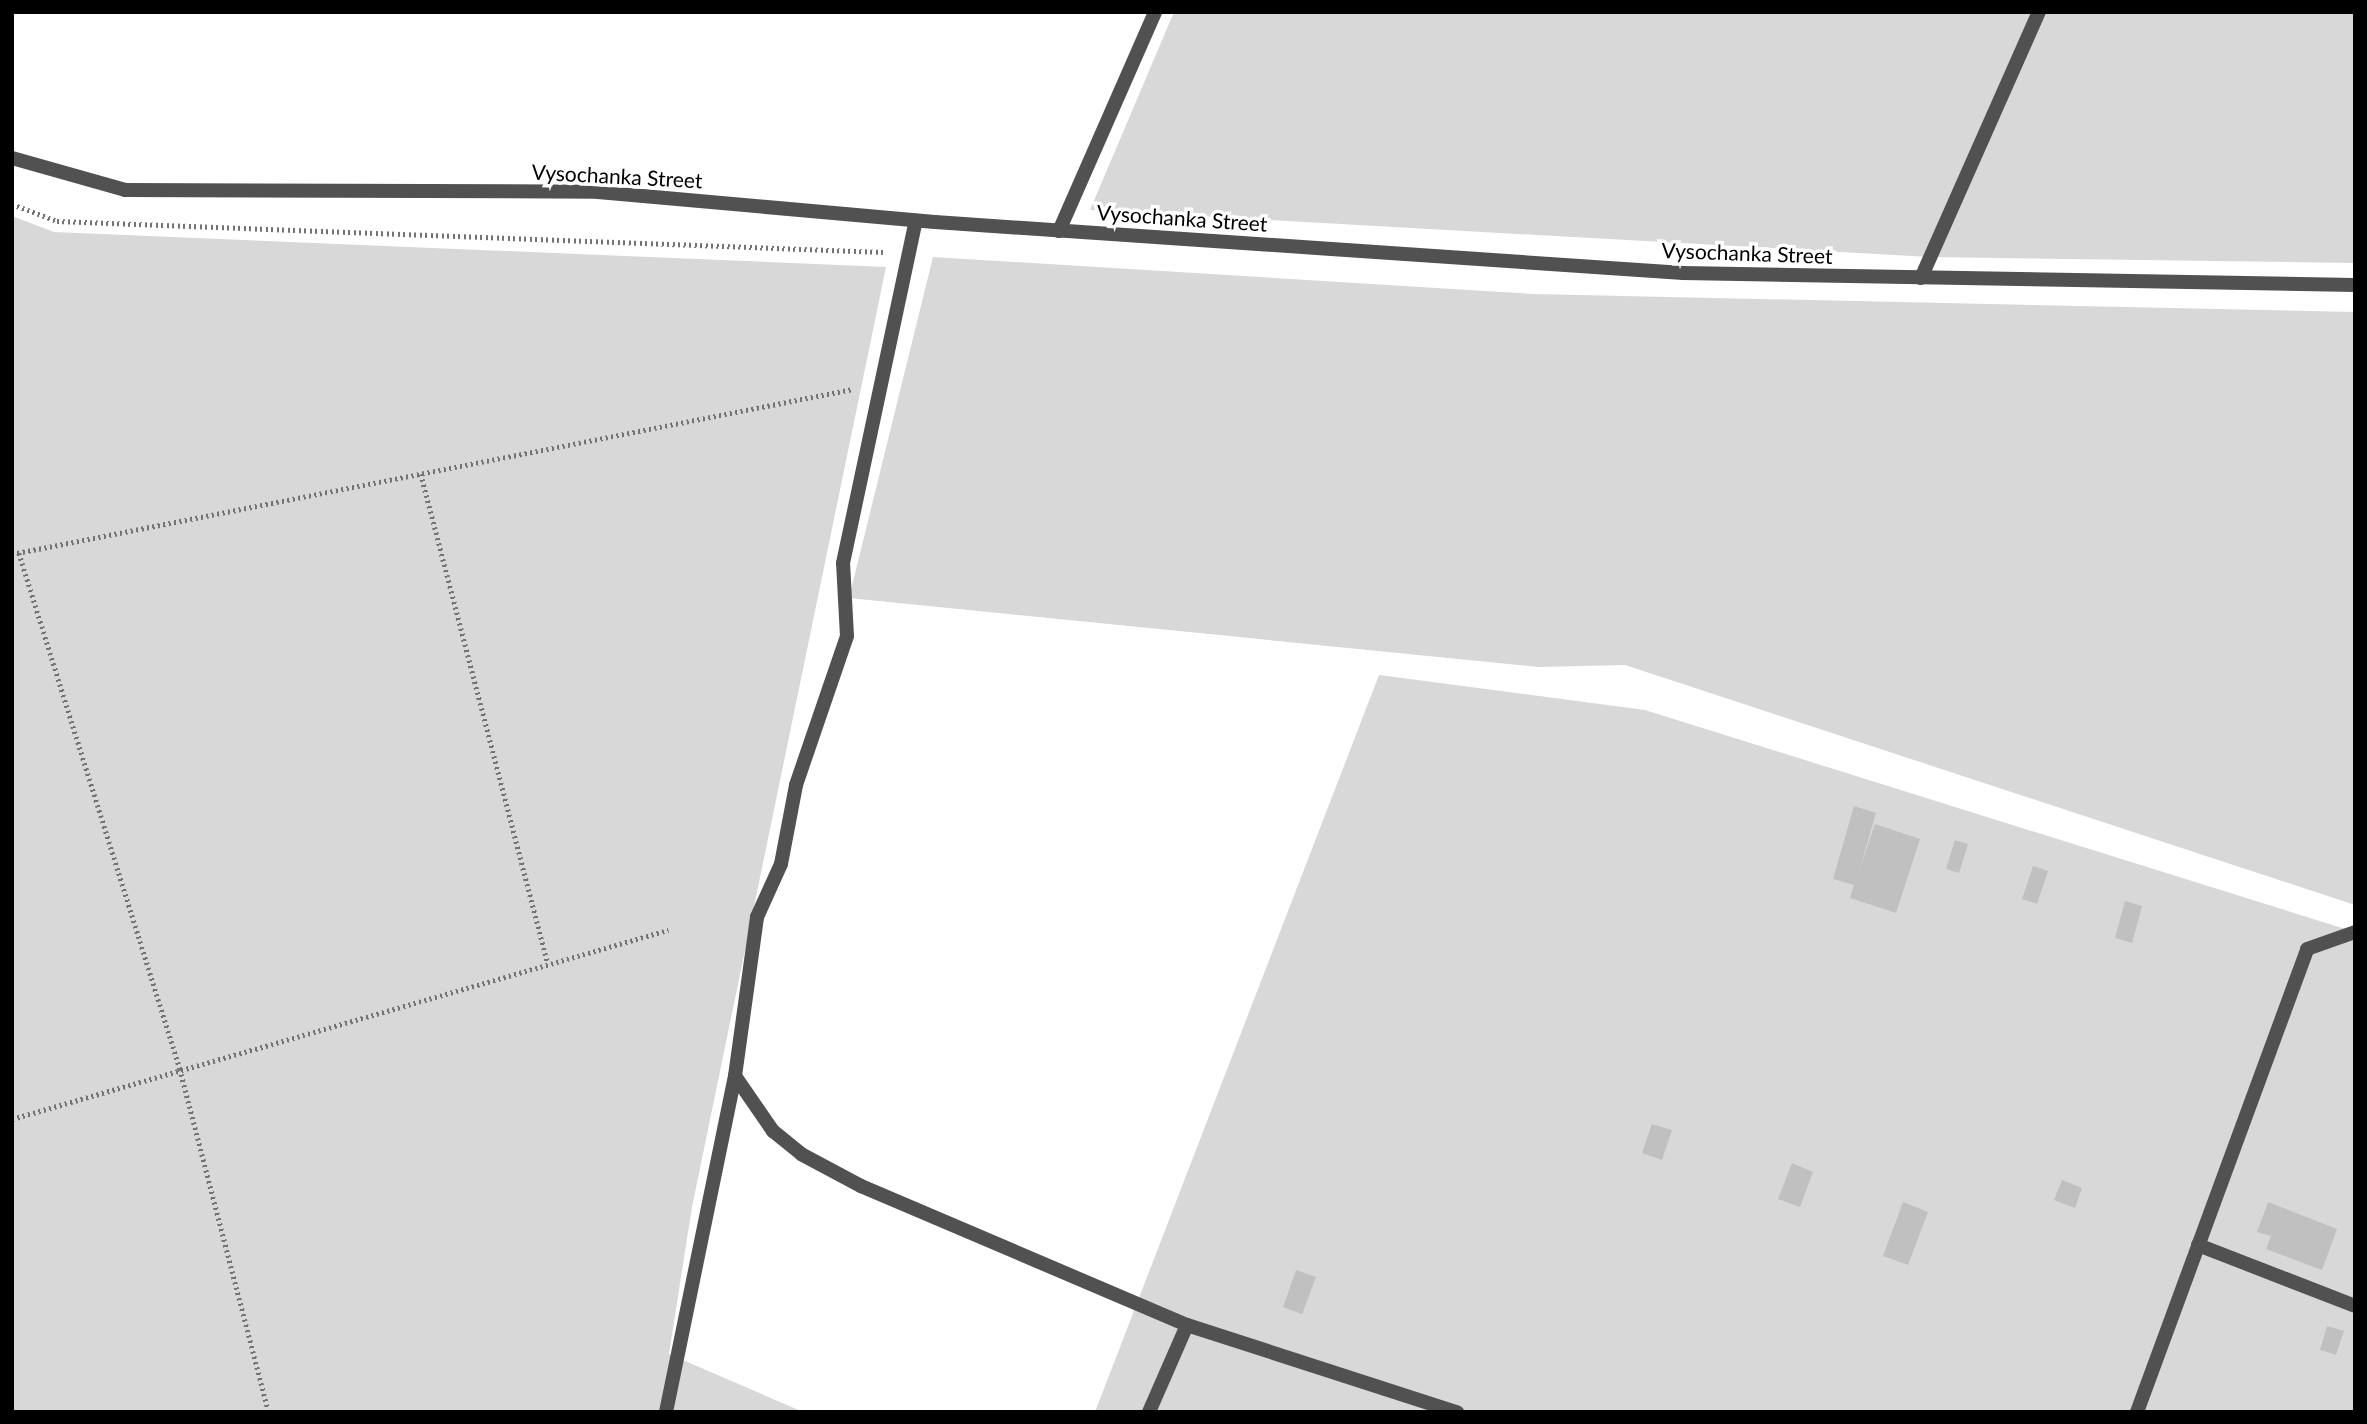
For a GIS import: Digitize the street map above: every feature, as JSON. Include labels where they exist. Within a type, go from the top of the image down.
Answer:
[{"type":"street","points":[[1059,231],[1154,12]]},
{"type":"street","points":[[1921,278],[2039,12]]},
{"type":"street","name":"Vysochanka Street","points":[[12,158],[125,190],[598,192],[916,221],[1683,273],[2355,285]]},
{"type":"street","points":[[666,1412],[735,1076],[757,917],[781,863],[796,785],[848,636],[843,562],[916,221]]},
{"type":"street","points":[[2137,1412],[2307,949],[2355,932]]},
{"type":"street","points":[[735,1076],[773,1131],[801,1154],[1187,1325],[1457,1412]]},
{"type":"street","points":[[2198,1245],[2355,1306]]},
{"type":"street","points":[[1149,1412],[1187,1325]]},
{"type":"path","points":[[12,204],[57,220],[910,253]]},
{"type":"path","points":[[12,554],[881,384]]},
{"type":"path","points":[[421,474],[548,964]]},
{"type":"path","points":[[19,553],[180,1069],[269,1412]]},
{"type":"path","points":[[12,1119],[668,930]]},
{"type":"shaded area","points":[[1174,12],[2355,12],[2355,263],[1930,257],[1090,210]]},
{"type":"shaded area","points":[[12,216],[54,232],[886,267],[692,1207],[669,1354],[803,1412],[12,1412]]},
{"type":"shaded area","points":[[933,257],[1534,294],[2355,312],[2355,905],[1625,665],[1538,667],[849,598]]},
{"type":"shaded area","points":[[1379,675],[1645,710],[2355,932],[2355,1412],[1095,1412]]},
{"type":"building","points":[[1854,806],[1876,813],[1859,871],[1875,824],[1920,839],[1896,913],[1850,898],[1854,885],[1833,879]]},
{"type":"building","points":[[1955,840],[1968,844],[1959,873],[1946,869]]},
{"type":"building","points":[[2033,866],[2048,871],[2037,904],[2022,899]]},
{"type":"building","points":[[2125,901],[2142,906],[2132,943],[2115,938]]},
{"type":"building","points":[[1652,1124],[1672,1130],[1662,1160],[1642,1153]]},
{"type":"building","points":[[1792,1163],[1813,1172],[1800,1207],[1778,1199]]},
{"type":"building","points":[[2062,1180],[2082,1188],[2075,1208],[2054,1200]]},
{"type":"building","points":[[1903,1202],[1928,1212],[1908,1265],[1883,1256]]},
{"type":"building","points":[[2268,1202],[2337,1229],[2322,1270],[2266,1249],[2271,1236],[2257,1232]]},
{"type":"building","points":[[1296,1270],[1316,1277],[1302,1314],[1283,1307]]},
{"type":"building","points":[[2327,1326],[2344,1331],[2336,1355],[2320,1350]]}]
